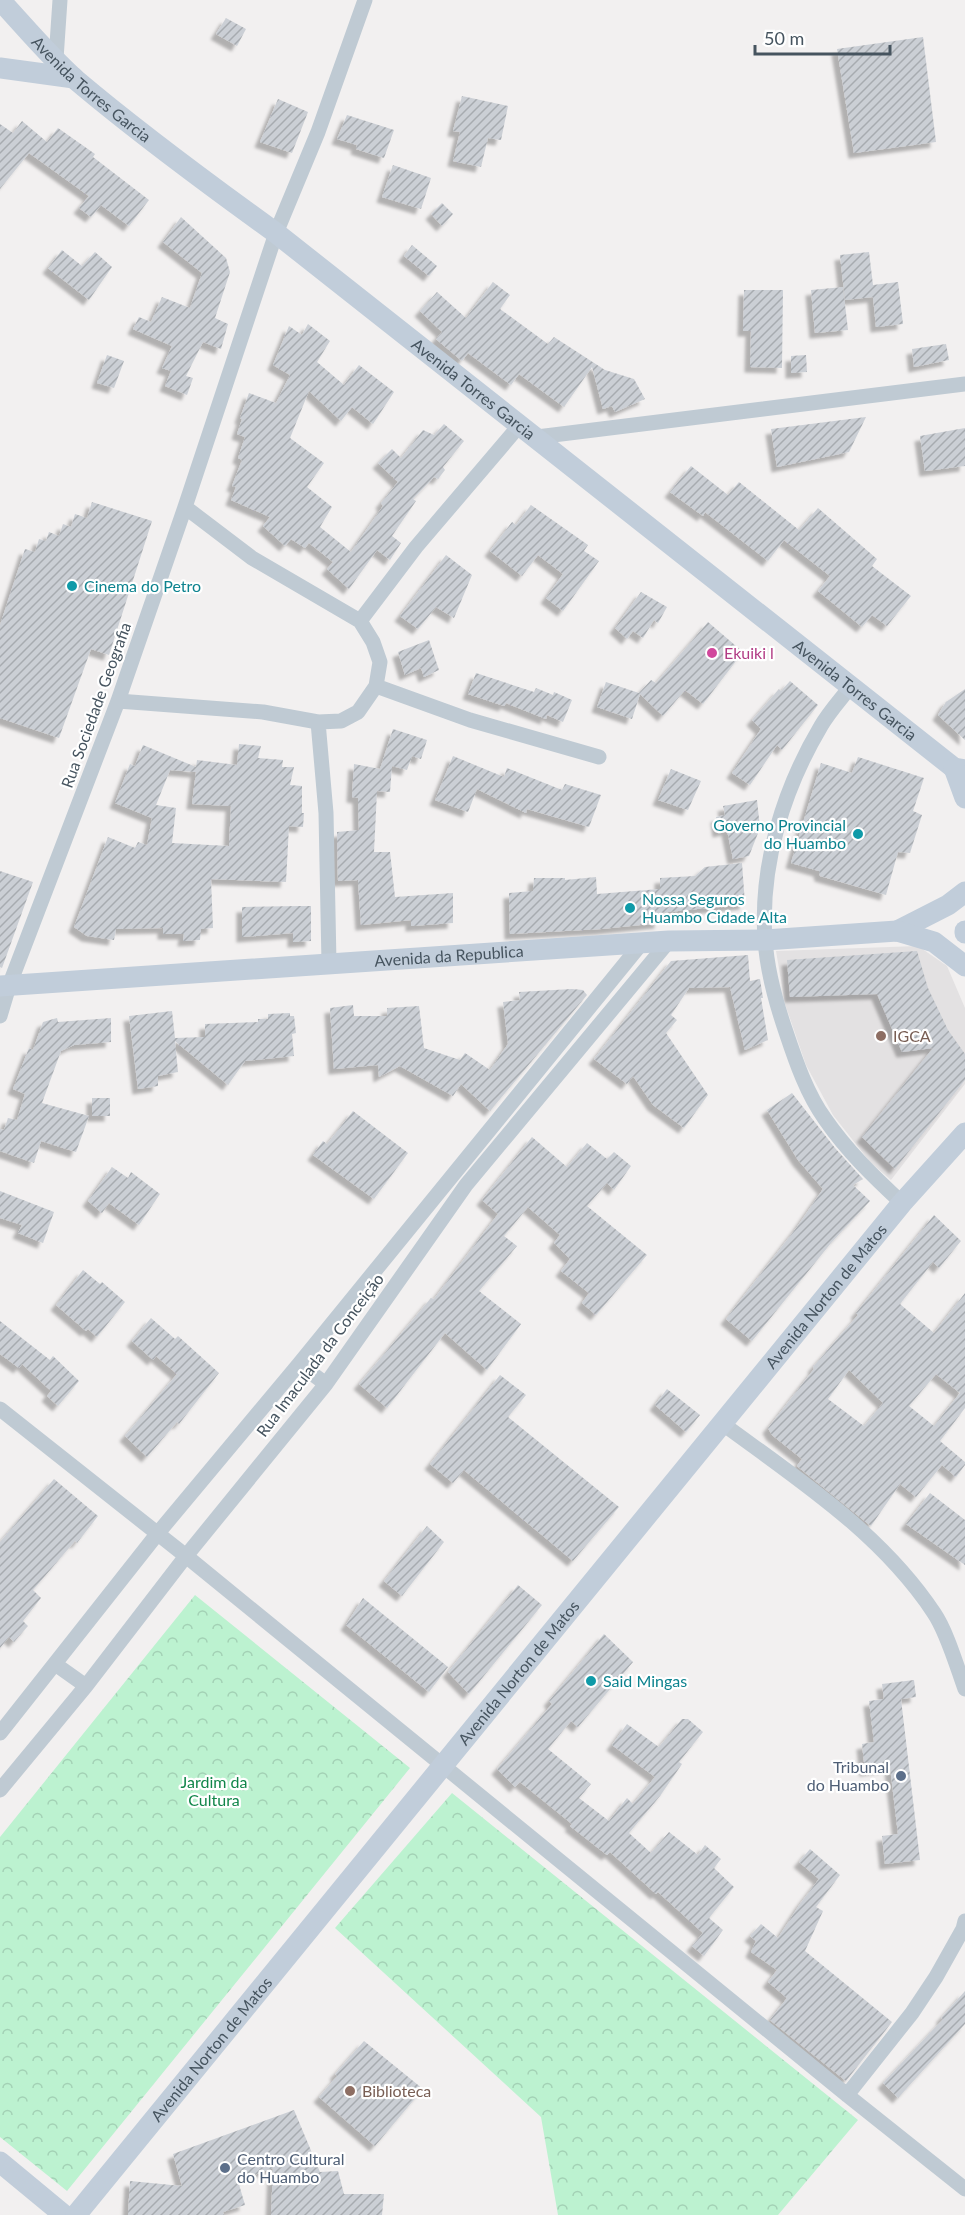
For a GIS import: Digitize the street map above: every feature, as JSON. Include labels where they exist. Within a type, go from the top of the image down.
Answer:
[{"type":"main road","name":"Avenida Torres Garcia","points":[[0,0],[74,78],[216,190],[276,233],[959,769]]},
{"type":"main road","points":[[0,68],[74,78]]},
{"type":"main road","points":[[959,769],[965,798]]},
{"type":"main road","points":[[897,931],[948,905],[965,892]]},
{"type":"main road","points":[[897,931],[934,942],[965,966]]},
{"type":"main road","name":"Avenida da Republica","points":[[4,986],[669,941],[765,940],[897,931]]},
{"type":"main road","name":"Avenida Norton de Matos","points":[[76,2215],[902,1203],[965,1133]]},
{"type":"main road","points":[[0,2162],[64,2215]]},
{"type":"street","points":[[56,59],[60,0]]},
{"type":"street","name":"Rua Sociedade Geografia","points":[[0,1016],[4,986],[118,701],[276,233],[318,132],[365,0]]},
{"type":"street","points":[[360,621],[416,547],[528,432],[965,384]]},
{"type":"street","points":[[118,701],[263,712],[318,722],[341,721],[358,712],[376,686],[380,662],[373,642],[360,621],[252,558],[185,507]]},
{"type":"street","points":[[376,686],[470,720],[599,757]]},
{"type":"street","points":[[851,686],[821,725],[794,778],[774,834],[767,879],[765,940],[775,1000],[798,1067],[824,1118],[864,1168],[902,1203]]},
{"type":"street","points":[[318,722],[326,813],[329,963]]},
{"type":"street","name":"Rua Imaculada da Conceição","points":[[0,1790],[86,1686],[186,1556],[326,1384],[466,1185],[669,941]]},
{"type":"street","name":"Rua Imaculada da Conceição","points":[[0,1733],[158,1533],[299,1364],[641,944]]},
{"type":"street","points":[[299,1364],[326,1384]]},
{"type":"street","points":[[0,1409],[158,1533],[847,2096],[965,2189]]},
{"type":"street","points":[[723,1424],[863,1531],[900,1569],[936,1615],[965,1689]]},
{"type":"street","points":[[55,1664],[86,1686]]},
{"type":"street","points":[[847,2096],[912,2013],[936,1977],[963,1929],[965,1920]]},
{"type":"shaded area","name":"IGCA","points":[[918,946],[947,966],[965,1008],[965,1084],[891,1180],[870,1162],[833,1115],[806,1065],[785,1004],[776,951]]},
{"type":"green space","name":"Jardim da Cultura","points":[[195,1595],[410,1768],[67,2191],[0,2137],[0,1837]]},
{"type":"green space","points":[[452,1793],[858,2120],[778,2215],[558,2215],[541,2117],[335,1928]]},
{"type":"building","points":[[226,18],[246,29],[237,46],[216,34]]},
{"type":"building","points":[[923,37],[936,142],[854,153],[837,49]]},
{"type":"building","points":[[462,96],[508,106],[501,140],[488,138],[481,167],[453,161],[460,132],[453,131]]},
{"type":"building","points":[[278,99],[308,112],[292,153],[260,142]]},
{"type":"building","points":[[347,115],[394,130],[384,158],[356,149],[357,145],[337,139]]},
{"type":"building","points":[[22,121],[47,142],[58,128],[95,154],[93,157],[149,200],[129,226],[101,205],[91,217],[79,208],[89,196],[29,153],[0,189],[0,124],[13,133]]},
{"type":"building","points":[[393,165],[431,178],[421,209],[382,197]]},
{"type":"building","points":[[442,203],[453,214],[442,226],[431,214]]},
{"type":"building","points":[[181,217],[226,258],[230,272],[215,318],[228,324],[221,349],[203,342],[186,376],[193,378],[187,395],[165,386],[171,371],[162,368],[172,346],[133,329],[139,317],[151,322],[162,297],[190,308],[202,273],[163,242]]},
{"type":"building","points":[[412,245],[437,266],[429,276],[404,256]]},
{"type":"building","points":[[62,250],[82,266],[95,252],[112,267],[89,300],[48,268]]},
{"type":"building","points":[[869,252],[873,285],[898,282],[903,324],[876,327],[873,297],[845,300],[840,255]]},
{"type":"building","points":[[493,282],[510,295],[500,309],[548,344],[554,337],[605,370],[634,379],[645,399],[615,412],[612,406],[603,409],[592,367],[564,407],[519,374],[511,385],[468,353],[462,361],[436,339],[442,332],[420,311],[437,292],[466,318]]},
{"type":"building","points":[[843,287],[848,330],[815,333],[811,290]]},
{"type":"building","points":[[744,290],[783,290],[782,368],[750,367],[751,331],[743,331]]},
{"type":"building","points":[[308,324],[330,341],[317,362],[344,385],[359,365],[394,392],[373,424],[352,407],[341,421],[309,391],[290,438],[324,463],[307,487],[332,507],[320,527],[351,552],[383,506],[381,503],[398,482],[378,463],[392,449],[401,458],[423,430],[434,435],[444,424],[464,441],[443,467],[445,470],[438,479],[434,477],[413,499],[416,501],[392,536],[401,543],[390,560],[377,550],[349,589],[327,569],[333,562],[309,543],[305,548],[291,539],[285,546],[263,526],[270,517],[231,500],[236,487],[232,486],[242,460],[238,458],[245,437],[237,434],[249,393],[276,403],[290,375],[273,365],[289,326],[302,335]]},
{"type":"building","points":[[946,344],[949,360],[914,367],[912,349]]},
{"type":"building","points":[[107,355],[124,361],[114,388],[97,383]]},
{"type":"building","points":[[806,355],[807,372],[791,373],[791,356]]},
{"type":"building","points":[[866,417],[849,452],[777,467],[771,429]]},
{"type":"building","points":[[965,428],[965,466],[925,471],[920,436]]},
{"type":"building","points":[[691,466],[728,495],[739,482],[799,530],[818,508],[877,559],[872,566],[911,596],[887,626],[872,615],[862,627],[818,591],[830,576],[784,540],[768,561],[705,512],[703,516],[670,492]]},
{"type":"building","name":"Cinema do Petro","points":[[92,502],[152,521],[109,655],[91,649],[59,738],[0,718],[0,625],[25,549],[35,552],[39,539],[46,541],[49,532],[59,536],[63,524],[71,527],[75,514],[87,518]]},
{"type":"building","points":[[531,505],[588,545],[584,551],[599,561],[563,611],[546,598],[563,574],[538,555],[522,576],[490,551],[512,522],[516,525]]},
{"type":"building","points":[[446,555],[472,575],[454,618],[436,607],[418,629],[400,616]]},
{"type":"building","points":[[641,592],[667,607],[658,623],[654,620],[643,638],[633,631],[627,639],[615,628]]},
{"type":"building","points":[[708,622],[743,652],[703,704],[685,690],[663,716],[640,694],[632,719],[597,707],[606,682],[639,693],[651,680],[656,683]]},
{"type":"building","points":[[429,640],[439,670],[424,677],[421,668],[405,675],[398,652]]},
{"type":"building","points":[[476,673],[534,692],[536,688],[553,695],[554,692],[572,700],[563,722],[547,715],[546,719],[506,703],[504,706],[468,694]]},
{"type":"building","points":[[790,681],[818,705],[782,750],[777,745],[750,785],[732,773],[761,729],[752,720],[779,689],[781,691]]},
{"type":"building","points":[[965,689],[965,740],[938,715],[946,702]]},
{"type":"building","points":[[393,729],[427,740],[421,759],[412,756],[407,770],[392,766],[390,792],[377,791],[374,852],[390,852],[395,897],[453,893],[453,923],[411,926],[411,920],[361,925],[358,880],[338,881],[337,832],[359,830],[358,798],[352,797],[354,764],[380,769]]},
{"type":"building","points":[[239,744],[261,746],[258,758],[283,760],[282,767],[294,767],[290,785],[302,786],[303,827],[289,826],[286,882],[211,879],[213,928],[201,929],[200,940],[183,941],[184,934],[163,934],[163,928],[116,929],[114,940],[87,936],[74,927],[108,837],[135,848],[138,842],[147,845],[152,818],[115,803],[130,764],[135,766],[143,745],[196,767],[197,760],[237,765]],"holes":[[[170,770],[196,772],[192,804],[231,806],[229,846],[172,843],[176,808],[156,805]]]},
{"type":"building","points":[[453,756],[504,777],[507,768],[562,790],[565,784],[601,795],[589,827],[527,809],[526,813],[477,789],[468,812],[435,800]]},
{"type":"building","name":"Governo Provincial do Huambo","points":[[858,757],[924,778],[913,811],[922,815],[910,853],[898,852],[886,895],[820,876],[819,871],[791,863],[821,763],[852,773]]},
{"type":"building","points":[[671,769],[701,781],[688,810],[658,800]]},
{"type":"building","points":[[757,800],[760,828],[749,856],[733,859],[727,830],[718,832],[716,817],[725,815],[723,806]]},
{"type":"building","points":[[742,863],[745,904],[659,913],[660,923],[510,934],[509,893],[533,891],[534,878],[565,878],[565,880],[596,877],[597,894],[660,889],[660,878],[695,876],[705,867]]},
{"type":"building","points":[[0,871],[33,882],[2,968],[0,967]]},
{"type":"building","points":[[311,906],[311,941],[293,942],[293,933],[242,937],[242,907]]},
{"type":"building","points":[[917,951],[928,988],[948,1030],[965,1054],[965,1080],[895,1169],[862,1137],[933,1048],[902,1052],[877,994],[790,997],[787,960]]},
{"type":"building","points":[[748,955],[750,981],[760,979],[768,1040],[745,1050],[730,987],[689,988],[671,1015],[677,1020],[666,1033],[708,1095],[684,1128],[653,1105],[633,1076],[627,1084],[594,1059],[671,961]]},
{"type":"building","points":[[583,990],[587,995],[490,1111],[461,1084],[453,1096],[400,1066],[379,1077],[378,1065],[334,1069],[330,1008],[353,1005],[354,1016],[387,1016],[387,1008],[419,1006],[424,1048],[460,1060],[465,1053],[490,1070],[508,1044],[503,1002],[520,1000],[519,992]]},
{"type":"building","points":[[172,1011],[175,1038],[205,1037],[205,1024],[258,1022],[258,1019],[268,1019],[268,1014],[290,1013],[290,1016],[294,1016],[296,1033],[292,1034],[294,1056],[245,1061],[228,1085],[175,1041],[178,1072],[158,1076],[158,1086],[138,1089],[129,1016]]},
{"type":"building","points":[[57,1018],[58,1022],[111,1018],[111,1042],[74,1045],[61,1051],[42,1103],[89,1116],[76,1152],[41,1141],[34,1163],[0,1151],[0,1129],[4,1130],[8,1118],[17,1120],[25,1094],[13,1089],[29,1048],[33,1050],[43,1022]]},
{"type":"building","points":[[792,1093],[835,1148],[863,1179],[853,1185],[870,1201],[831,1243],[752,1341],[726,1319],[797,1227],[823,1189],[798,1160],[767,1110]]},
{"type":"building","points":[[92,1098],[110,1098],[110,1116],[92,1116]]},
{"type":"building","points":[[353,1111],[408,1153],[374,1199],[313,1155],[323,1141],[327,1144]]},
{"type":"building","points":[[532,1137],[567,1167],[587,1143],[607,1159],[614,1152],[631,1166],[614,1190],[607,1183],[587,1206],[647,1255],[596,1315],[582,1303],[589,1293],[561,1271],[570,1259],[554,1243],[560,1235],[528,1207],[504,1236],[517,1246],[479,1291],[521,1324],[487,1370],[445,1333],[387,1408],[359,1384],[431,1298],[434,1299],[498,1214],[482,1200]]},
{"type":"building","points":[[112,1167],[128,1178],[131,1172],[160,1194],[139,1225],[109,1203],[102,1213],[88,1201]]},
{"type":"building","points":[[0,1191],[54,1212],[43,1243],[18,1233],[22,1225],[0,1218]]},
{"type":"building","points":[[934,1215],[961,1241],[939,1268],[933,1262],[900,1304],[934,1333],[965,1293],[965,1408],[940,1441],[965,1462],[965,1465],[956,1477],[942,1465],[916,1497],[900,1484],[871,1526],[797,1466],[802,1459],[772,1435],[768,1428],[814,1369],[813,1367],[858,1315],[856,1313]],"holes":[[[849,1370],[883,1403],[864,1426],[828,1399]],[[936,1374],[960,1393],[934,1426],[909,1406]]]},
{"type":"building","points":[[83,1270],[100,1284],[102,1282],[125,1302],[97,1337],[88,1329],[86,1331],[56,1305]]},
{"type":"building","points":[[151,1318],[175,1339],[178,1336],[219,1373],[179,1424],[177,1422],[147,1457],[125,1436],[177,1374],[156,1356],[153,1360],[132,1341]]},
{"type":"building","points":[[0,1321],[50,1360],[53,1356],[79,1381],[58,1406],[47,1396],[51,1391],[22,1364],[19,1368],[0,1354]]},
{"type":"building","points":[[500,1375],[526,1395],[508,1417],[619,1507],[573,1561],[464,1470],[453,1483],[430,1464]]},
{"type":"building","points":[[667,1389],[700,1415],[686,1432],[655,1405]]},
{"type":"building","points":[[54,1479],[98,1516],[77,1543],[75,1541],[33,1590],[41,1598],[23,1621],[28,1626],[14,1642],[9,1637],[0,1648],[0,1542]]},
{"type":"building","points":[[930,1493],[965,1520],[965,1565],[906,1524]]},
{"type":"building","points":[[427,1526],[444,1542],[402,1596],[384,1581]]},
{"type":"building","points":[[518,1585],[542,1605],[469,1694],[448,1672]]},
{"type":"building","points":[[363,1598],[448,1667],[429,1692],[346,1625]]},
{"type":"building","points":[[604,1634],[633,1662],[578,1727],[571,1721],[548,1749],[591,1784],[579,1798],[609,1821],[627,1798],[633,1804],[655,1777],[612,1745],[627,1724],[659,1747],[682,1719],[688,1719],[703,1732],[679,1762],[682,1764],[660,1796],[629,1833],[651,1853],[669,1832],[698,1855],[705,1845],[721,1859],[714,1868],[734,1887],[709,1918],[723,1930],[704,1956],[692,1946],[703,1933],[658,1892],[656,1894],[610,1852],[607,1855],[570,1826],[572,1824],[520,1782],[515,1787],[497,1769],[552,1704],[549,1701]]},
{"type":"building","name":"Tribunal do Huambo","points":[[914,1680],[916,1697],[901,1699],[920,1860],[885,1864],[882,1836],[898,1834],[890,1767],[865,1771],[862,1744],[874,1742],[869,1701],[884,1699],[882,1684]]},
{"type":"building","points":[[810,1849],[840,1875],[816,1907],[823,1911],[805,1951],[892,2022],[846,2081],[770,2020],[787,1998],[768,1982],[777,1970],[751,1952],[756,1941],[750,1936],[761,1924],[778,1938],[819,1879],[799,1862]]},
{"type":"building","points":[[965,1991],[965,2024],[898,2098],[883,2083],[943,2019],[941,2018]]},
{"type":"building","name":"Biblioteca","points":[[364,2041],[423,2089],[375,2146],[319,2097],[337,2076],[335,2074]]},
{"type":"building","name":"Centro Cultural do Huambo","points":[[294,2110],[320,2172],[338,2171],[344,2194],[384,2194],[382,2215],[271,2215],[273,2168],[238,2181],[245,2205],[223,2212],[224,2215],[128,2215],[130,2181],[182,2186],[173,2154]]},
{"type":"place","name":"Cinema do Petro","points":[[72,586]]},
{"type":"place","name":"Ekuiki l","points":[[712,653]]},
{"type":"place","name":"Governo Provincial do Huambo","points":[[858,834]]},
{"type":"place","name":"Nossa Seguros Huambo Cidade Alta","points":[[630,908]]},
{"type":"place","name":"IGCA","points":[[881,1036]]},
{"type":"place","name":"Said Mingas","points":[[591,1681]]},
{"type":"place","name":"Tribunal do Huambo","points":[[901,1776]]},
{"type":"place","name":"Biblioteca","points":[[350,2091]]},
{"type":"place","name":"Centro Cultural do Huambo","points":[[225,2168]]}]
